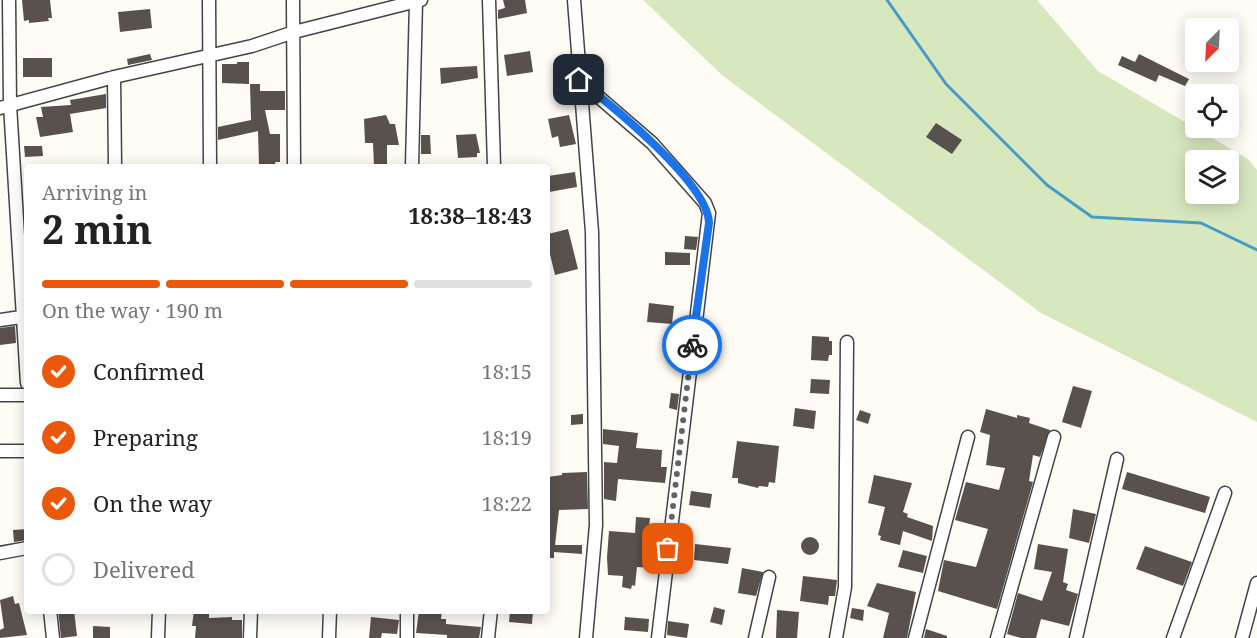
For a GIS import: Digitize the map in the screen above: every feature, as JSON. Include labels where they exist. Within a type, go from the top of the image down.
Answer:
[{"type":"street","points":[[9,0],[5,107],[24,350]]},
{"type":"street","points":[[209,0],[210,164]]},
{"type":"street","points":[[293,0],[294,164]]},
{"type":"street","points":[[489,0],[494,164]]},
{"type":"street","points":[[574,0],[592,232],[596,525],[586,638]]},
{"type":"street","points":[[5,107],[114,77],[209,56],[294,32],[376,5],[418,1],[412,164]]},
{"type":"street","points":[[114,77],[115,164]]},
{"type":"street","points":[[579,80],[652,143],[705,203],[709,213],[658,638]]},
{"type":"street","points":[[0,320],[21,317]]},
{"type":"street","points":[[836,638],[845,587],[847,342]]},
{"type":"street","points":[[0,396],[24,395]]},
{"type":"street","points":[[915,638],[968,437]]},
{"type":"street","points":[[997,638],[1054,437]]},
{"type":"street","points":[[0,451],[24,451]]},
{"type":"street","points":[[1076,638],[1117,459]]},
{"type":"street","points":[[1173,638],[1225,493]]},
{"type":"street","points":[[0,553],[24,549]]},
{"type":"street","points":[[755,638],[769,577]]},
{"type":"street","points":[[1242,638],[1257,583]]},
{"type":"street","points":[[50,614],[53,638]]},
{"type":"street","points":[[158,638],[159,614]]},
{"type":"street","points":[[250,638],[251,614]]},
{"type":"street","points":[[329,638],[330,614]]},
{"type":"street","points":[[407,614],[407,638]]},
{"type":"street","points":[[488,638],[491,614]]},
{"type":"green space","points":[[643,0],[1037,0],[1098,71],[1185,122],[1185,138],[1212,138],[1233,150],[1185,150],[1185,204],[1239,204],[1239,154],[1248,159],[1257,170],[1257,422],[1041,313],[723,76]]},
{"type":"building","points":[[22,0],[50,0],[52,18],[48,18],[49,21],[29,23],[29,20],[24,21]]},
{"type":"building","points":[[503,0],[525,0],[527,13],[498,19],[498,10],[505,8]]},
{"type":"building","points":[[150,9],[152,28],[120,32],[118,12]]},
{"type":"building","points":[[530,51],[533,72],[507,76],[504,55]]},
{"type":"building","points":[[150,54],[152,60],[128,65],[127,59]]},
{"type":"building","points":[[1139,54],[1189,79],[1185,86],[1159,75],[1156,82],[1118,65],[1122,56],[1135,62]]},
{"type":"building","points":[[23,58],[52,58],[52,77],[23,77]]},
{"type":"building","points":[[237,62],[249,62],[249,84],[222,83],[222,64],[237,64]]},
{"type":"building","points":[[477,66],[478,78],[441,84],[440,68]]},
{"type":"building","points":[[250,84],[260,84],[260,91],[285,91],[285,110],[265,110],[270,134],[280,134],[280,162],[259,164],[258,131],[218,140],[218,127],[251,120]]},
{"type":"building","points":[[106,94],[106,108],[70,114],[73,132],[40,137],[36,117],[43,117],[41,107],[71,105],[70,100]]},
{"type":"building","points":[[386,115],[390,124],[395,124],[399,145],[387,145],[387,164],[374,164],[373,143],[365,143],[364,119]]},
{"type":"building","points":[[569,115],[576,144],[560,147],[558,136],[552,138],[548,119]]},
{"type":"building","points":[[936,123],[962,140],[952,154],[926,137]]},
{"type":"building","points":[[476,134],[480,153],[477,153],[477,157],[458,158],[456,135]]},
{"type":"building","points":[[421,135],[430,135],[431,154],[421,154]]},
{"type":"building","points":[[24,146],[42,146],[43,156],[25,157]]},
{"type":"building","points":[[575,172],[577,187],[550,192],[550,176]]},
{"type":"building","points":[[568,229],[578,269],[555,275],[550,254],[550,234]]},
{"type":"building","points":[[685,236],[698,237],[696,250],[684,249]]},
{"type":"building","points":[[665,252],[690,253],[690,265],[665,265]]},
{"type":"building","points":[[649,303],[674,306],[672,324],[647,322]]},
{"type":"building","points":[[15,326],[16,343],[0,345],[0,328]]},
{"type":"building","points":[[812,336],[829,337],[829,341],[832,341],[832,355],[829,355],[828,361],[811,360]]},
{"type":"building","points":[[811,379],[830,380],[829,394],[810,393]]},
{"type":"building","points":[[1073,386],[1092,391],[1081,428],[1062,422]]},
{"type":"building","points":[[671,393],[679,394],[677,410],[669,408]]},
{"type":"building","points":[[795,408],[816,411],[814,429],[793,426]]},
{"type":"building","points":[[986,409],[1017,418],[1017,415],[1030,418],[1029,423],[1050,430],[1040,457],[1033,455],[1029,481],[1033,482],[997,609],[938,591],[944,560],[976,567],[988,529],[955,520],[966,482],[999,490],[1005,468],[986,465],[990,435],[980,432]]},
{"type":"building","points":[[860,410],[871,414],[868,424],[856,420]]},
{"type":"building","points":[[583,414],[583,424],[571,425],[571,415]]},
{"type":"building","points":[[603,429],[638,433],[636,448],[662,450],[661,467],[667,467],[665,483],[618,479],[616,501],[604,499],[604,462],[617,463],[619,446],[603,444]]},
{"type":"building","points":[[737,441],[779,446],[775,483],[769,482],[768,487],[759,486],[758,488],[738,483],[738,478],[732,478]]},
{"type":"building","points":[[587,472],[588,509],[559,510],[555,545],[582,545],[582,554],[554,552],[554,558],[550,558],[550,477],[562,475],[562,473]]},
{"type":"building","points":[[1127,472],[1210,497],[1205,513],[1122,489]]},
{"type":"building","points":[[874,475],[912,483],[903,512],[908,514],[907,517],[933,526],[932,541],[903,531],[900,545],[880,540],[881,536],[878,535],[885,507],[868,503]]},
{"type":"building","points":[[691,491],[712,494],[710,508],[689,505]]},
{"type":"building","points":[[1073,509],[1096,514],[1089,543],[1069,538]]},
{"type":"building","points":[[636,517],[650,518],[647,549],[654,551],[653,568],[637,567],[635,586],[632,585],[631,589],[622,587],[623,576],[608,575],[607,557],[609,531],[635,533]]},
{"type":"building","points":[[24,529],[24,540],[14,542],[13,530]]},
{"type":"building","points":[[806,537],[814,537],[819,542],[817,553],[806,555],[801,550],[801,542]]},
{"type":"building","points":[[695,544],[731,548],[728,564],[694,560]]},
{"type":"building","points":[[1038,544],[1068,549],[1063,582],[1068,584],[1066,590],[1078,594],[1069,626],[1041,619],[1036,638],[1021,638],[1007,634],[1018,593],[1042,601],[1052,572],[1034,569]]},
{"type":"building","points":[[1145,546],[1192,562],[1183,586],[1136,569]]},
{"type":"building","points":[[903,550],[927,556],[923,573],[898,567]]},
{"type":"building","points":[[742,568],[763,572],[756,596],[738,593]]},
{"type":"building","points":[[803,576],[837,580],[835,596],[829,596],[828,605],[800,601]]},
{"type":"building","points":[[877,583],[916,592],[907,638],[883,638],[889,613],[867,606]]},
{"type":"building","points":[[13,596],[15,604],[19,603],[27,635],[0,638],[0,630],[4,628],[0,600]]},
{"type":"building","points":[[714,607],[725,610],[722,625],[710,622]]},
{"type":"building","points":[[852,608],[864,610],[863,621],[850,618]]},
{"type":"building","points":[[777,610],[799,612],[797,638],[776,638]]},
{"type":"building","points":[[58,614],[74,614],[77,636],[61,638]]},
{"type":"building","points":[[194,614],[209,614],[209,618],[232,617],[232,620],[242,620],[242,638],[195,638],[196,626],[192,626]]},
{"type":"building","points":[[418,614],[442,614],[441,619],[446,619],[446,624],[481,627],[479,638],[447,638],[447,635],[416,633]]},
{"type":"building","points":[[510,614],[533,614],[532,624],[509,622]]},
{"type":"building","points":[[371,617],[399,620],[397,634],[382,633],[381,638],[369,638]]},
{"type":"building","points":[[625,617],[649,619],[648,632],[624,630]]},
{"type":"building","points":[[668,621],[689,624],[687,638],[667,635]]},
{"type":"building","points":[[93,626],[110,627],[110,638],[93,638]]},
{"type":"building","points":[[926,629],[947,636],[947,638],[924,638]]},
{"type":"waterway","points":[[887,0],[946,84],[1047,185],[1092,217],[1201,223],[1257,250]]},
{"type":"way so far","points":[[668,549],[692,345]]},
{"type":"route","points":[[579,80],[615,107],[652,143],[705,203],[709,213],[709,223],[704,244],[692,345]]}]
